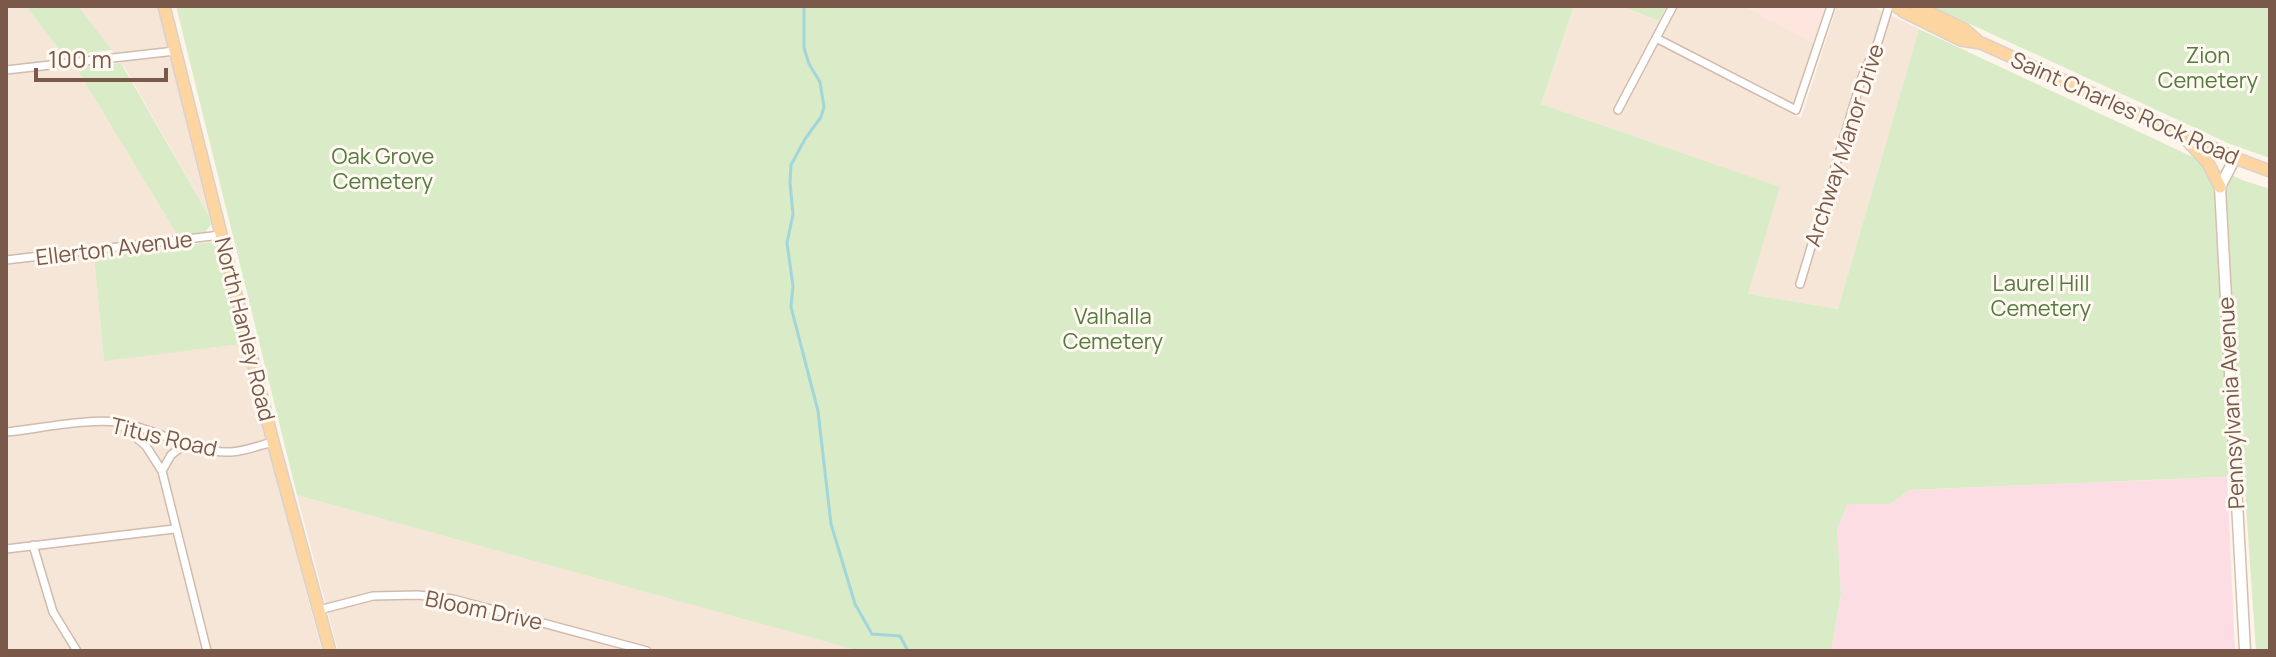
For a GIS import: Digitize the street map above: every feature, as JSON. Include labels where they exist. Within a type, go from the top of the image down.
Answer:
[{"type":"main road","name":"North Hanley Road","points":[[164,6],[273,442],[330,651]]},
{"type":"main road","name":"Saint Charles Rock Road","points":[[1896,6],[1961,40],[1981,43]]},
{"type":"main road","name":"Saint Charles Rock Road","points":[[1916,6],[1964,29],[1981,43],[2270,171]]},
{"type":"main road","points":[[2182,134],[2208,163],[2220,187]]},
{"type":"street","points":[[1618,110],[1673,6]]},
{"type":"street","points":[[1656,38],[1796,110],[1831,6]]},
{"type":"street","name":"Archway Manor Drive","points":[[1800,284],[1863,74],[1878,42],[1889,6]]},
{"type":"street","points":[[6,70],[175,51]]},
{"type":"street","points":[[2220,187],[2235,158]]},
{"type":"street","name":"Pennsylvania Avenue","points":[[2220,187],[2245,651]]},
{"type":"street","name":"Ellerton Avenue","points":[[6,260],[221,235]]},
{"type":"street","points":[[117,422],[146,446],[162,471],[174,529],[207,651]]},
{"type":"street","name":"Titus Road","points":[[6,432],[117,422],[153,431],[185,444],[228,452],[273,442]]},
{"type":"street","points":[[162,471],[171,455],[185,444]]},
{"type":"street","points":[[6,549],[174,529]]},
{"type":"street","points":[[33,545],[53,612],[77,651]]},
{"type":"street","name":"Bloom Drive","points":[[319,610],[373,596],[418,595],[453,599],[647,651]]},
{"type":"shaded area","points":[[6,6],[26,6],[76,68],[178,236],[93,246],[104,360],[241,344],[322,651],[6,651]]},
{"type":"shaded area","points":[[78,6],[157,6],[209,216],[125,68]]},
{"type":"shaded area","points":[[1574,6],[1621,6],[1668,25],[1678,6],[1744,6],[1814,43],[1793,114],[1801,118],[1837,6],[1871,6],[1919,29],[1838,309],[1748,294],[1779,187],[1541,104]]},
{"type":"shaded area","points":[[1744,6],[1825,6],[1814,43]]},
{"type":"shaded area","points":[[2227,477],[2235,651],[1831,651],[1841,594],[1837,529],[1848,504],[1890,504],[1910,490]]},
{"type":"shaded area","points":[[297,495],[858,649],[860,651],[338,651]]},
{"type":"green space","points":[[26,6],[78,6],[112,50],[64,56]]},
{"type":"green space","name":"Valhalla Cemetery","points":[[176,6],[1574,6],[1541,104],[1780,187],[1748,294],[1838,309],[1919,29],[2242,180],[2270,189],[2270,651],[2256,651],[2244,476],[1910,490],[1890,504],[1848,504],[1837,529],[1841,594],[1831,651],[860,651],[297,495]]},
{"type":"green space","points":[[1621,6],[1667,6],[1659,21]]},
{"type":"green space","name":"Zion Cemetery","points":[[1931,6],[2270,6],[2270,158],[2230,144]]},
{"type":"green space","points":[[121,63],[209,216],[211,225],[205,232],[178,236],[76,68]]},
{"type":"green space","points":[[211,242],[217,248],[241,344],[104,361],[94,256]]},
{"type":"waterway","points":[[804,6],[804,48],[820,82],[824,107],[791,165],[793,214],[787,243],[793,286],[791,307],[818,411],[831,524],[855,604],[872,634],[900,636],[908,651]]},
{"type":"park label","name":"Oak Grove Cemetery","points":[[383,168]]},
{"type":"park label","name":"Laurel Hill Cemetery","points":[[2041,296]]}]
